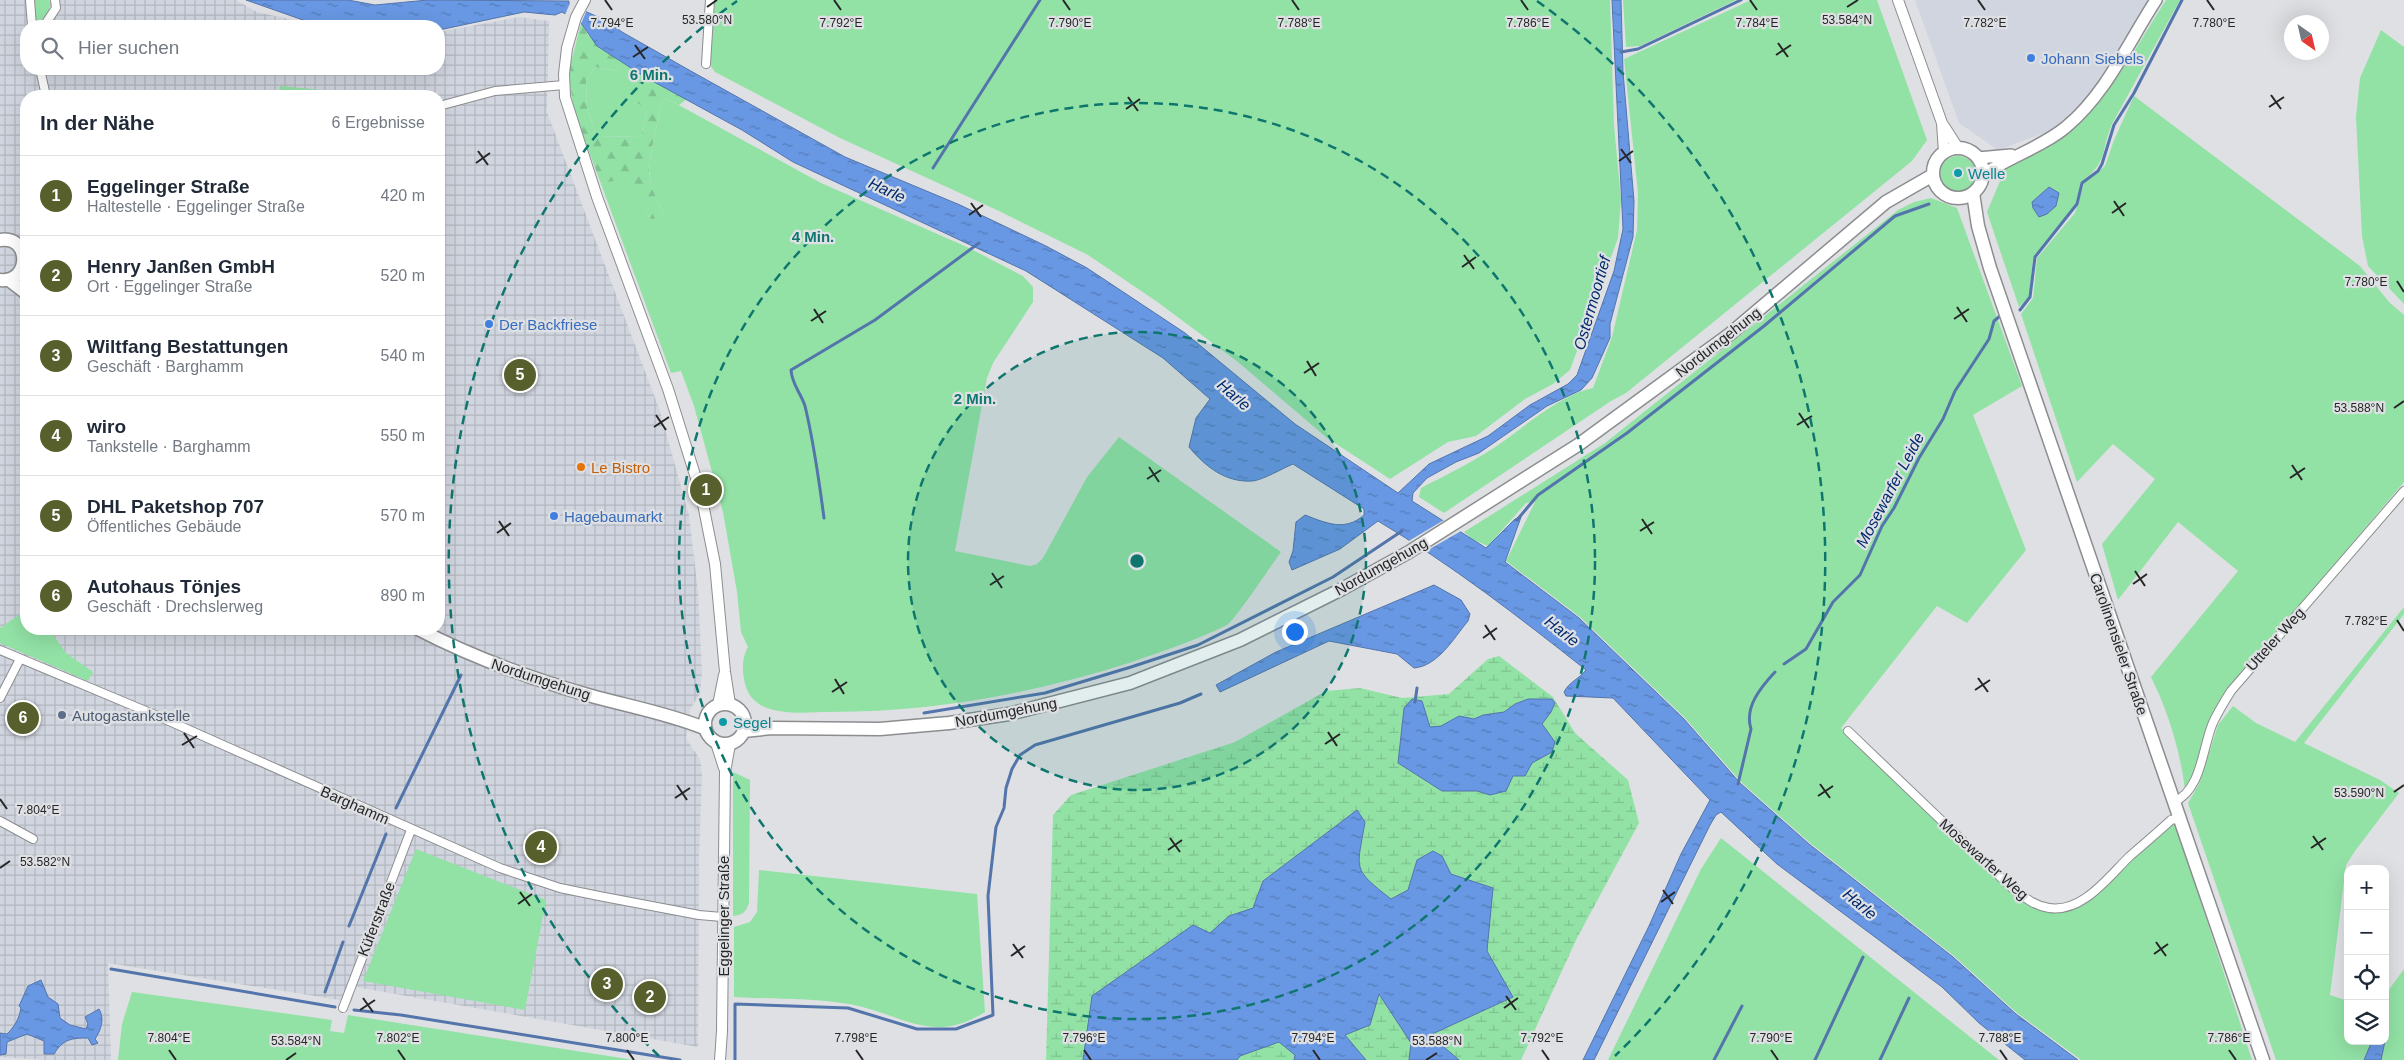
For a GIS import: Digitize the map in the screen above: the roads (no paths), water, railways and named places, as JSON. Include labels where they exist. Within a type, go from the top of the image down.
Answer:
[{"type":"main road","points":[[1983,175],[1978,158],[1972,153],[1958,148],[1944,152],[1936,162],[1935,181],[1946,195],[1959,198],[1973,193],[1983,175],[2018,154],[2052,137],[2080,114],[2109,77],[2156,0]]},
{"type":"main road","points":[[1978,158],[2018,154]]},
{"type":"main road","name":"Nordumgehung","points":[[744,732],[772,728],[860,730],[948,723],[1009,714],[1130,684],[1240,640],[1334,593],[1410,552],[1461,521],[1628,410],[1730,334],[1886,202],[1935,181]]},
{"type":"main road","name":"Carolinensieler Straße","points":[[1973,193],[1978,226],[2263,1060]]},
{"type":"main road","name":"Carolinensieler Straße","points":[[1959,198],[1978,226]]},
{"type":"main road","points":[[0,240],[10,240],[20,245]]},
{"type":"main road","points":[[20,265],[10,277],[20,287]]},
{"type":"main road","name":"Nordumgehung","points":[[431,635],[475,656],[545,682],[632,707],[705,722]]},
{"type":"main road","points":[[724,704],[705,722],[707,734],[716,743],[730,744],[735,742],[744,732],[744,718]]},
{"type":"main road","name":"Nordumgehung","points":[[724,704],[742,712],[744,718],[772,728]]},
{"type":"street","points":[[30,0],[32,20]]},
{"type":"street","points":[[48,20],[56,8],[55,0]]},
{"type":"street","points":[[585,0],[573,25],[567,48],[564,85],[568,108],[588,170],[668,389],[701,494],[715,564],[725,672],[724,704]]},
{"type":"street","points":[[706,64],[710,0]]},
{"type":"street","points":[[1898,0],[1942,123],[1958,148]]},
{"type":"street","points":[[41,75],[45,90]]},
{"type":"street","points":[[445,104],[495,90],[564,85]]},
{"type":"street","points":[[1942,123],[1944,152]]},
{"type":"street","name":"Utteler Weg","points":[[2174,802],[2182,798],[2192,787],[2213,724],[2231,691],[2404,491]]},
{"type":"street","name":"Barghamm","points":[[0,650],[221,744],[476,859],[560,888],[699,915],[722,917]]},
{"type":"street","points":[[0,698],[20,659]]},
{"type":"street","name":"Mosewarfer Weg","points":[[1848,732],[2012,888],[2037,906],[2050,909],[2068,906],[2080,901],[2098,888],[2130,856],[2171,820],[2179,818]]},
{"type":"street","name":"Eggelinger Straße","points":[[716,743],[725,772]]},
{"type":"street","name":"Eggelinger Straße","points":[[720,1060],[725,772],[730,744]]},
{"type":"street","points":[[0,821],[33,839]]},
{"type":"street","name":"Küferstraße","points":[[343,1008],[411,830]]},
{"type":"water","name":"Harle","points":[[246,0],[348,0],[375,5],[428,0],[569,1],[569,4],[607,21],[622,32],[845,157],[960,205],[1087,268],[1185,333],[1295,424],[1398,493],[1429,464],[1488,436],[1530,405],[1568,384],[1577,375],[1614,271],[1623,229],[1612,0],[1621,0],[1623,72],[1634,201],[1633,237],[1610,324],[1610,338],[1592,378],[1581,390],[1547,406],[1479,453],[1456,462],[1427,478],[1413,493],[1412,501],[1486,548],[1515,519],[1521,517],[1505,562],[1579,618],[1684,719],[1740,783],[1809,844],[1953,957],[2016,1014],[2078,1060],[2025,1060],[1979,1023],[1942,987],[1777,864],[1721,812],[1716,815],[1710,825],[1594,1060],[1583,1060],[1649,926],[1681,854],[1710,800],[1613,698],[1566,696],[1564,692],[1566,689],[1586,670],[1459,574],[1378,521],[1340,549],[1292,570],[1289,562],[1293,551],[1296,522],[1305,515],[1320,521],[1343,525],[1357,520],[1364,515],[1364,509],[1293,464],[1253,481],[1233,479],[1216,472],[1189,447],[1196,418],[1210,399],[1163,358],[1026,271],[793,162],[742,130],[645,77],[597,46],[581,23],[562,12],[555,15],[524,12],[445,29],[445,20],[303,20]]},
{"type":"water","points":[[2049,187],[2059,193],[2056,206],[2047,214],[2039,217],[2033,208],[2032,202]]},
{"type":"water","points":[[1434,585],[1461,600],[1470,614],[1468,621],[1438,657],[1423,666],[1414,668],[1397,654],[1329,641],[1220,692],[1216,685],[1276,652]]},
{"type":"water","points":[[1412,699],[1422,701],[1430,727],[1441,726],[1459,716],[1474,719],[1483,715],[1504,712],[1515,704],[1528,699],[1552,699],[1555,703],[1542,724],[1555,742],[1552,752],[1532,763],[1525,776],[1513,776],[1506,791],[1490,795],[1477,791],[1442,791],[1398,763],[1404,708]]},
{"type":"water","points":[[1357,810],[1365,822],[1359,859],[1360,867],[1369,881],[1391,899],[1408,890],[1417,860],[1433,851],[1442,856],[1451,874],[1493,888],[1487,951],[1513,997],[1430,1035],[1459,1060],[1409,1060],[1411,1043],[1379,994],[1370,1025],[1345,1035],[1366,1060],[1294,1060],[1295,1055],[1279,1042],[1240,1056],[1237,1060],[1083,1060],[1092,996],[1193,925],[1210,933],[1229,916],[1253,908],[1263,881]]},
{"type":"water","points":[[41,980],[48,997],[58,1004],[60,1018],[70,1025],[86,1029],[88,1024],[85,1017],[99,1009],[102,1021],[95,1039],[98,1043],[92,1045],[88,1038],[77,1038],[64,1042],[54,1054],[44,1054],[44,1041],[27,1034],[7,1042],[6,1054],[0,1055],[0,1033],[7,1034],[16,1022],[21,1008],[19,1006],[28,986]]},
{"type":"water","points":[[2370,1045],[2384,1045],[2381,1060],[2364,1060]]},
{"type":"waterway","points":[[933,168],[1040,0]]},
{"type":"waterway","points":[[1621,52],[1638,49],[1741,0]]},
{"type":"waterway","name":"Mosewarfer Leide","points":[[2020,310],[2030,297],[2035,257],[2077,204],[2082,183],[2098,171],[2114,125],[2134,93],[2182,0]]},
{"type":"waterway","points":[[1517,520],[1538,495],[1627,433],[1764,326],[1895,216],[1929,204]]},
{"type":"waterway","points":[[824,518],[805,406],[793,380],[791,370],[875,320],[979,243]]},
{"type":"waterway","name":"Mosewarfer Leide","points":[[1784,664],[1806,649],[1833,602],[1860,575],[1882,526],[1894,508],[1919,458],[1943,419],[1955,391],[1989,339],[1994,321],[2000,316]]},
{"type":"waterway","points":[[924,713],[1045,693],[1198,645],[1333,577],[1402,531]]},
{"type":"waterway","name":"Mosewarfer Leide","points":[[1738,784],[1751,729],[1749,721],[1752,705],[1759,691],[1775,672]]},
{"type":"waterway","points":[[396,808],[461,675]]},
{"type":"waterway","points":[[1415,702],[1417,688]]},
{"type":"waterway","points":[[735,1060],[735,1004],[848,1008],[917,1029],[956,1029],[993,1015],[988,896],[996,827],[1004,808],[1006,788],[1012,769],[1020,755],[1035,745],[1180,703],[1201,694]]},
{"type":"waterway","points":[[349,926],[386,834]]},
{"type":"waterway","points":[[325,992],[343,942]]},
{"type":"waterway","points":[[1815,1060],[1863,957]]},
{"type":"waterway","points":[[111,969],[335,1007]]},
{"type":"waterway","points":[[1880,1060],[1909,998]]},
{"type":"waterway","points":[[1714,1060],[1742,1006]]},
{"type":"waterway","points":[[354,1010],[401,1015],[680,1060]]},
{"type":"place","name":"Johann Siebels","points":[[2031,58]]},
{"type":"place","name":"Welle","points":[[1958,173]]},
{"type":"place","name":"Der Backfriese","points":[[489,324]]},
{"type":"place","name":"DHL Paketshop 707","points":[[520,375]]},
{"type":"place","name":"Le Bistro","points":[[581,467]]},
{"type":"place","name":"Eggelinger Straße","points":[[706,490]]},
{"type":"place","name":"Hagebaumarkt","points":[[554,516]]},
{"type":"place","name":"Autogastankstelle","points":[[62,715]]},
{"type":"place","name":"Autohaus Tönjes","points":[[23,718]]},
{"type":"place","name":"Segel","points":[[723,722]]},
{"type":"place","name":"wiro","points":[[541,847]]},
{"type":"place","name":"Wiltfang Bestattungen","points":[[607,984]]},
{"type":"place","name":"Henry Janßen GmbH","points":[[650,997]]},
{"type":"water label","name":"Ostermoortief","points":[[1592,303]]}]
